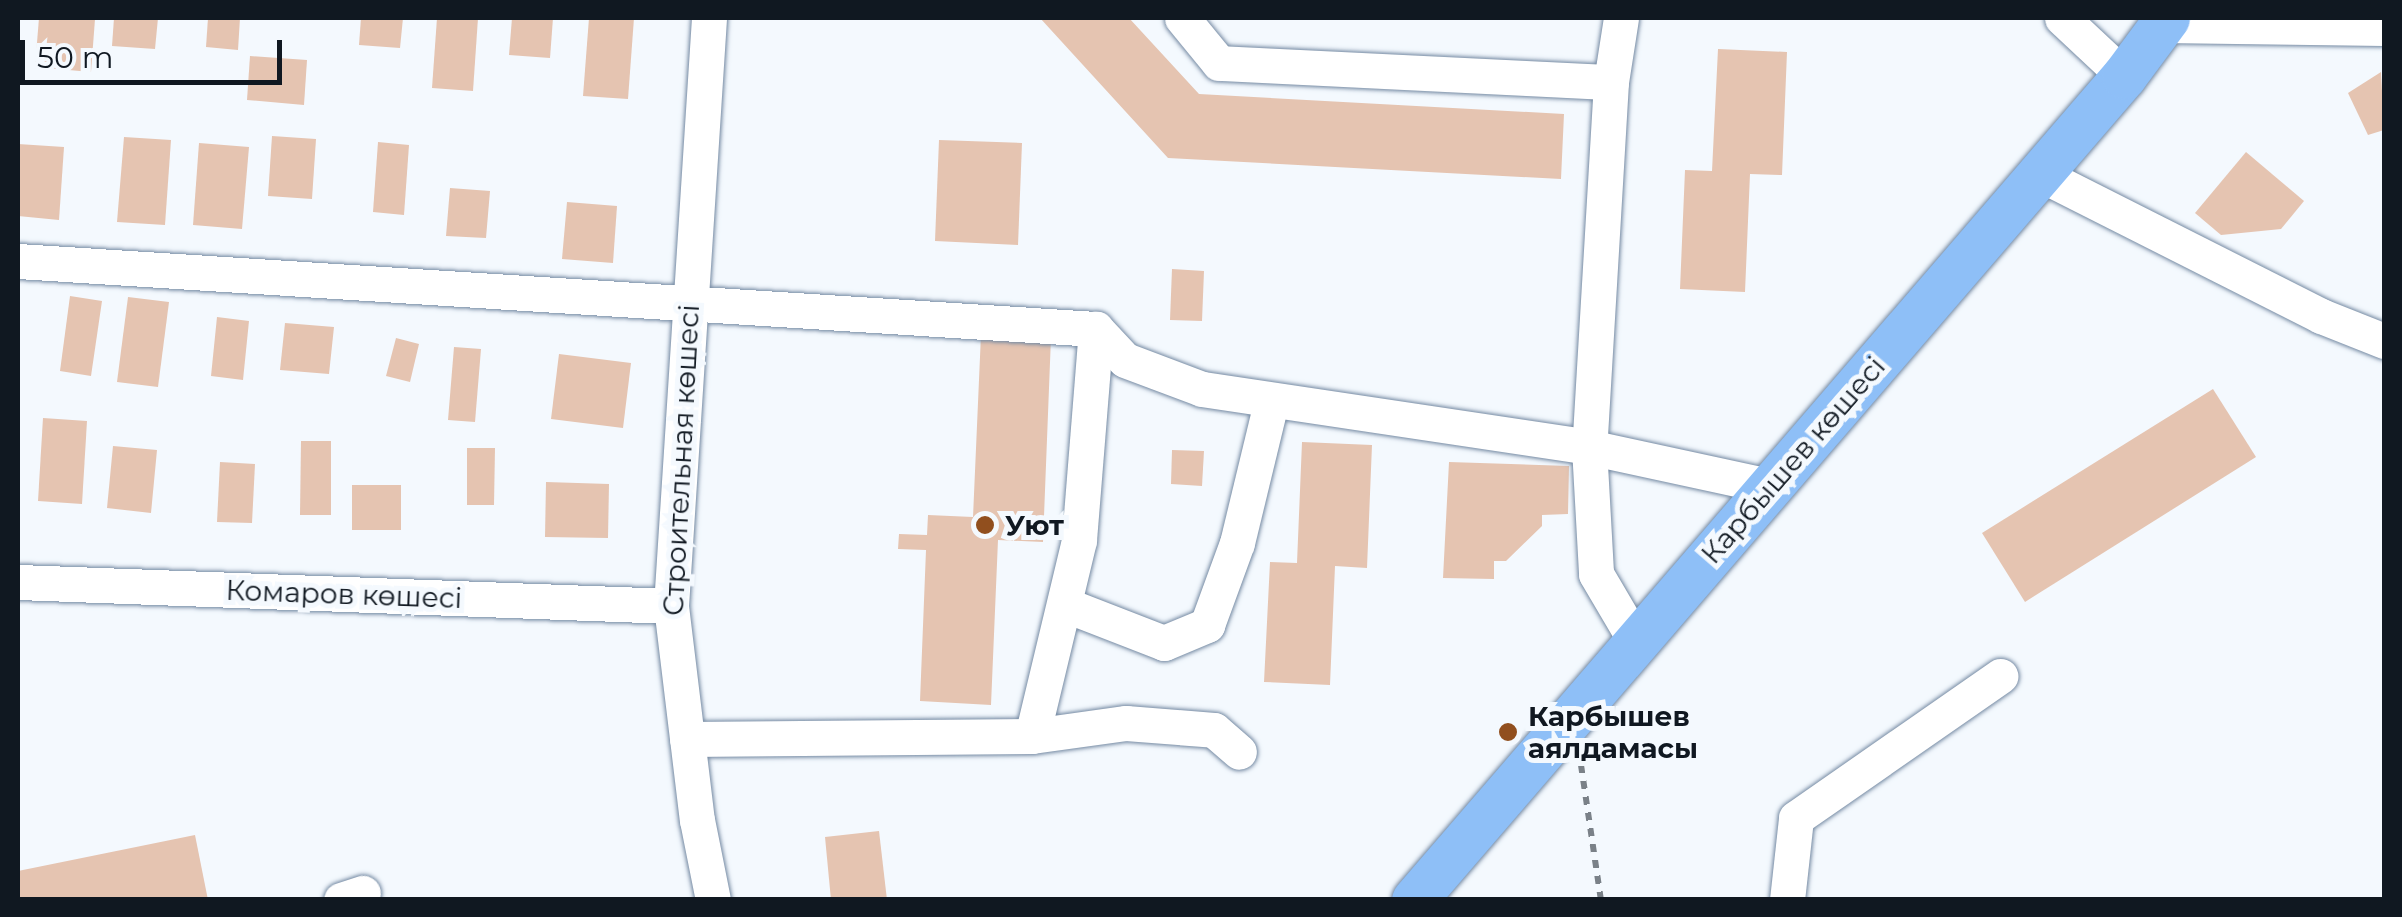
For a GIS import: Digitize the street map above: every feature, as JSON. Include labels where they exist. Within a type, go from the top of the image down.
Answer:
[{"type":"main road","name":"Карбышев көшесі","points":[[1414,900],[2124,76],[2164,21]]},
{"type":"street","name":"Строительная көшесі","points":[[710,18],[688,301],[671,606],[713,900]]},
{"type":"street","points":[[1182,18],[1219,63],[1612,82]]},
{"type":"street","points":[[1621,18],[1612,82],[1589,448],[1596,574],[1636,642]]},
{"type":"street","points":[[2062,18],[2124,76]]},
{"type":"street","points":[[2164,21],[2384,28]]},
{"type":"street","points":[[2040,174],[2321,316],[2384,341]]},
{"type":"street","points":[[18,262],[1096,329],[1125,360],[1148,372],[1271,402],[1589,448],[1770,486]]},
{"type":"street","points":[[1032,736],[1079,540],[1096,329]]},
{"type":"street","points":[[1066,604],[1164,643],[1206,624],[1237,544],[1271,402]]},
{"type":"street","name":"Комаров көшесі","points":[[18,582],[671,606]]},
{"type":"street","points":[[1787,900],[1796,818],[2000,676]]},
{"type":"street","points":[[687,739],[1032,736],[1126,723],[1214,730],[1239,752]]},
{"type":"path","points":[[1574,714],[1601,900]]},
{"type":"building","points":[[39,18],[95,19],[91,72],[35,67]]},
{"type":"building","points":[[114,18],[158,18],[155,49],[112,46]]},
{"type":"building","points":[[208,18],[240,18],[238,50],[206,47]]},
{"type":"building","points":[[361,18],[403,18],[400,48],[359,45]]},
{"type":"building","points":[[437,18],[478,18],[473,91],[432,88]]},
{"type":"building","points":[[512,18],[553,18],[550,58],[509,55]]},
{"type":"building","points":[[589,18],[634,18],[628,99],[583,96]]},
{"type":"building","points":[[1040,18],[1129,18],[1199,94],[1564,114],[1561,179],[1168,158]]},
{"type":"building","points":[[1718,49],[1787,52],[1782,175],[1750,174],[1745,292],[1680,289],[1685,170],[1712,171]]},
{"type":"building","points":[[250,56],[307,60],[304,105],[247,100]]},
{"type":"building","points":[[2381,72],[2384,130],[2368,135],[2348,93]]},
{"type":"building","points":[[272,136],[316,139],[312,199],[268,196]]},
{"type":"building","points":[[124,137],[171,140],[165,225],[117,222]]},
{"type":"building","points":[[939,140],[1022,143],[1018,245],[935,241]]},
{"type":"building","points":[[378,142],[409,145],[404,215],[373,212]]},
{"type":"building","points":[[199,143],[249,147],[242,229],[193,225]]},
{"type":"building","points":[[18,144],[64,147],[59,220],[18,216]]},
{"type":"building","points":[[2246,152],[2304,201],[2281,229],[2221,235],[2195,213]]},
{"type":"building","points":[[450,188],[490,191],[486,238],[446,236]]},
{"type":"building","points":[[567,202],[617,206],[613,263],[562,259]]},
{"type":"building","points":[[1172,269],[1204,271],[1202,321],[1170,320]]},
{"type":"building","points":[[70,296],[102,301],[91,376],[60,371]]},
{"type":"building","points":[[128,297],[169,302],[158,387],[117,382]]},
{"type":"building","points":[[217,317],[249,321],[243,380],[211,376]]},
{"type":"building","points":[[285,323],[334,327],[329,374],[280,370]]},
{"type":"building","name":"Уют","points":[[981,334],[1051,337],[1043,542],[998,540],[991,705],[920,701],[926,550],[898,549],[899,534],[927,535],[928,515],[973,517]]},
{"type":"building","points":[[396,338],[419,344],[410,382],[386,376]]},
{"type":"building","points":[[454,347],[481,349],[475,422],[448,420]]},
{"type":"building","points":[[559,354],[631,363],[623,428],[551,419]]},
{"type":"building","points":[[2213,389],[2256,457],[2025,602],[1982,533]]},
{"type":"building","points":[[43,418],[87,421],[82,504],[38,501]]},
{"type":"building","points":[[301,441],[331,441],[331,515],[300,515]]},
{"type":"building","points":[[1302,442],[1372,445],[1367,568],[1335,566],[1330,685],[1264,682],[1270,562],[1297,563]]},
{"type":"building","points":[[113,446],[157,450],[151,513],[107,508]]},
{"type":"building","points":[[467,448],[495,448],[494,505],[467,505]]},
{"type":"building","points":[[1172,450],[1204,451],[1202,486],[1171,484]]},
{"type":"building","points":[[220,462],[255,464],[252,523],[217,522]]},
{"type":"building","points":[[1449,462],[1569,466],[1568,514],[1542,515],[1542,526],[1506,561],[1494,561],[1494,579],[1443,578]]},
{"type":"building","points":[[546,482],[609,484],[608,538],[545,537]]},
{"type":"building","points":[[352,485],[401,485],[401,530],[352,530]]},
{"type":"building","points":[[879,831],[887,900],[831,900],[825,837]]},
{"type":"building","points":[[195,835],[208,900],[18,900],[18,871]]},
{"type":"place","name":"Уют","points":[[985,525]]},
{"type":"place","name":"Карбышев аялдамасы","points":[[1508,732]]}]
